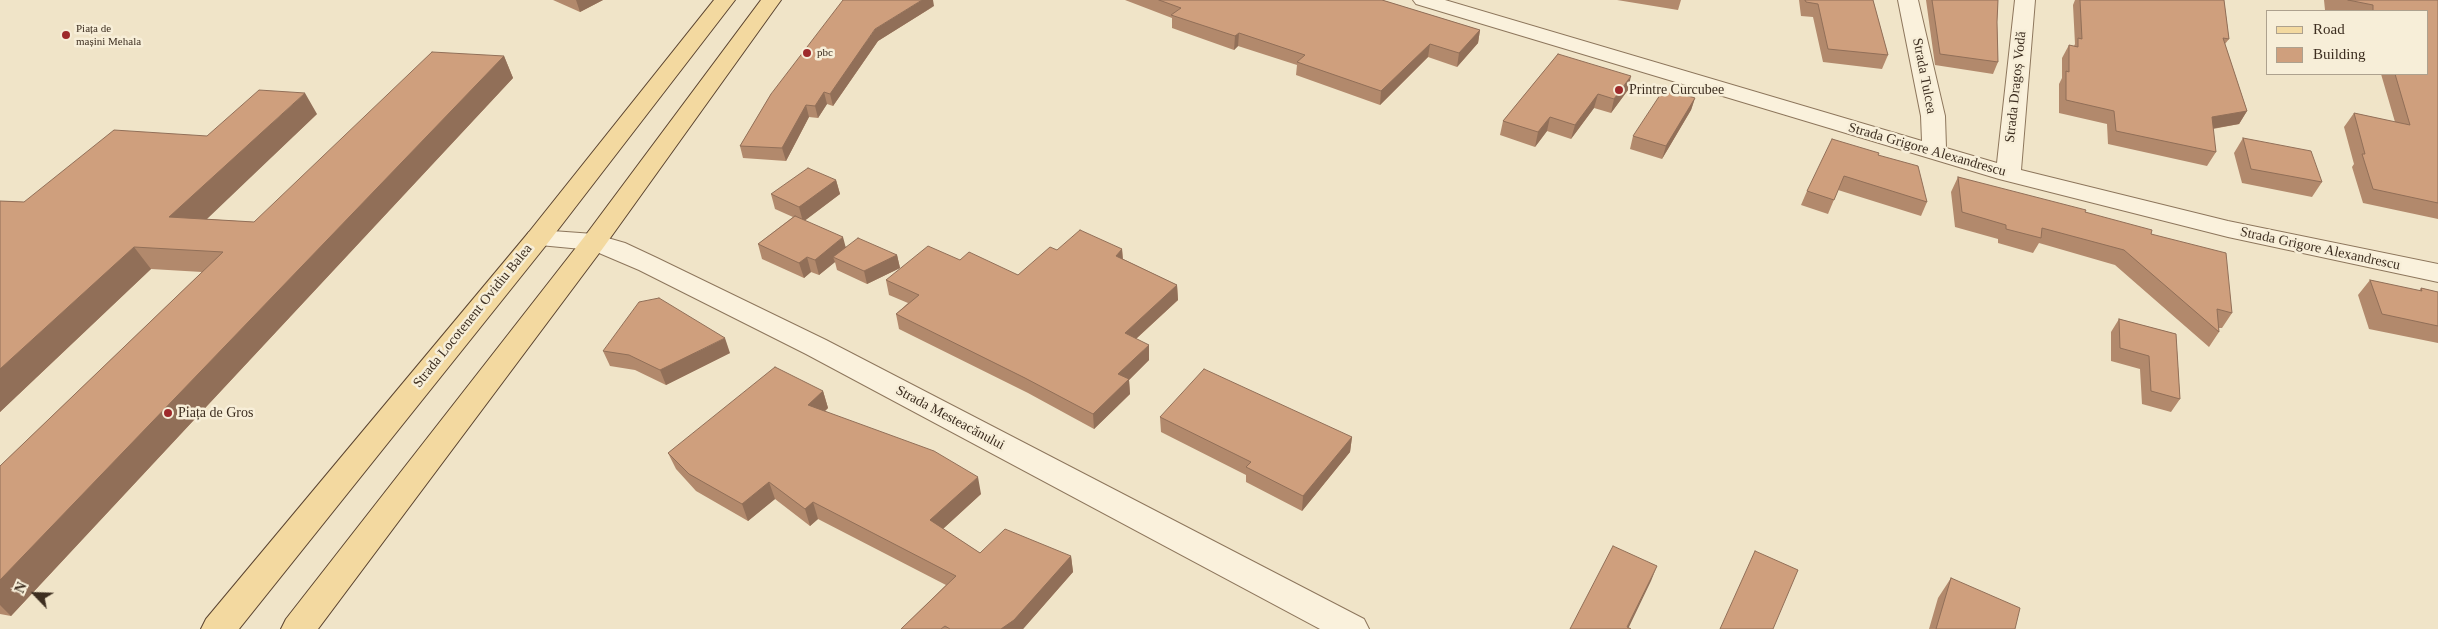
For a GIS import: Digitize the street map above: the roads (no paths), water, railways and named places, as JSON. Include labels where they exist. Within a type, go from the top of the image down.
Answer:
[{"type":"main road","name":"Strada Locotenent Ovidiu Balea","points":[[218,629],[538,238],[725,0]]},
{"type":"main road","points":[[298,629],[594,242],[771,0]]},
{"type":"street","name":"Strada Grigore Alexandrescu","points":[[1423,0],[2008,174],[2228,230],[2438,273]]},
{"type":"street","name":"Strada Tulcea","points":[[1908,0],[1933,116],[1934,153]]},
{"type":"street","name":"Strada Dragoș Vodă","points":[[2008,174],[2024,0]]},
{"type":"street","name":"Strada Mesteacănului","points":[[538,238],[594,242],[616,249],[648,264],[816,348],[1352,629]]},
{"type":"place","name":"Piața de mașini Mehala","points":[[66,35]]},
{"type":"place","name":"pbc","points":[[807,53]]},
{"type":"place","name":"Printre Curcubee","points":[[1619,90]]},
{"type":"place","name":"Piața de Gros","points":[[168,413]]}]
